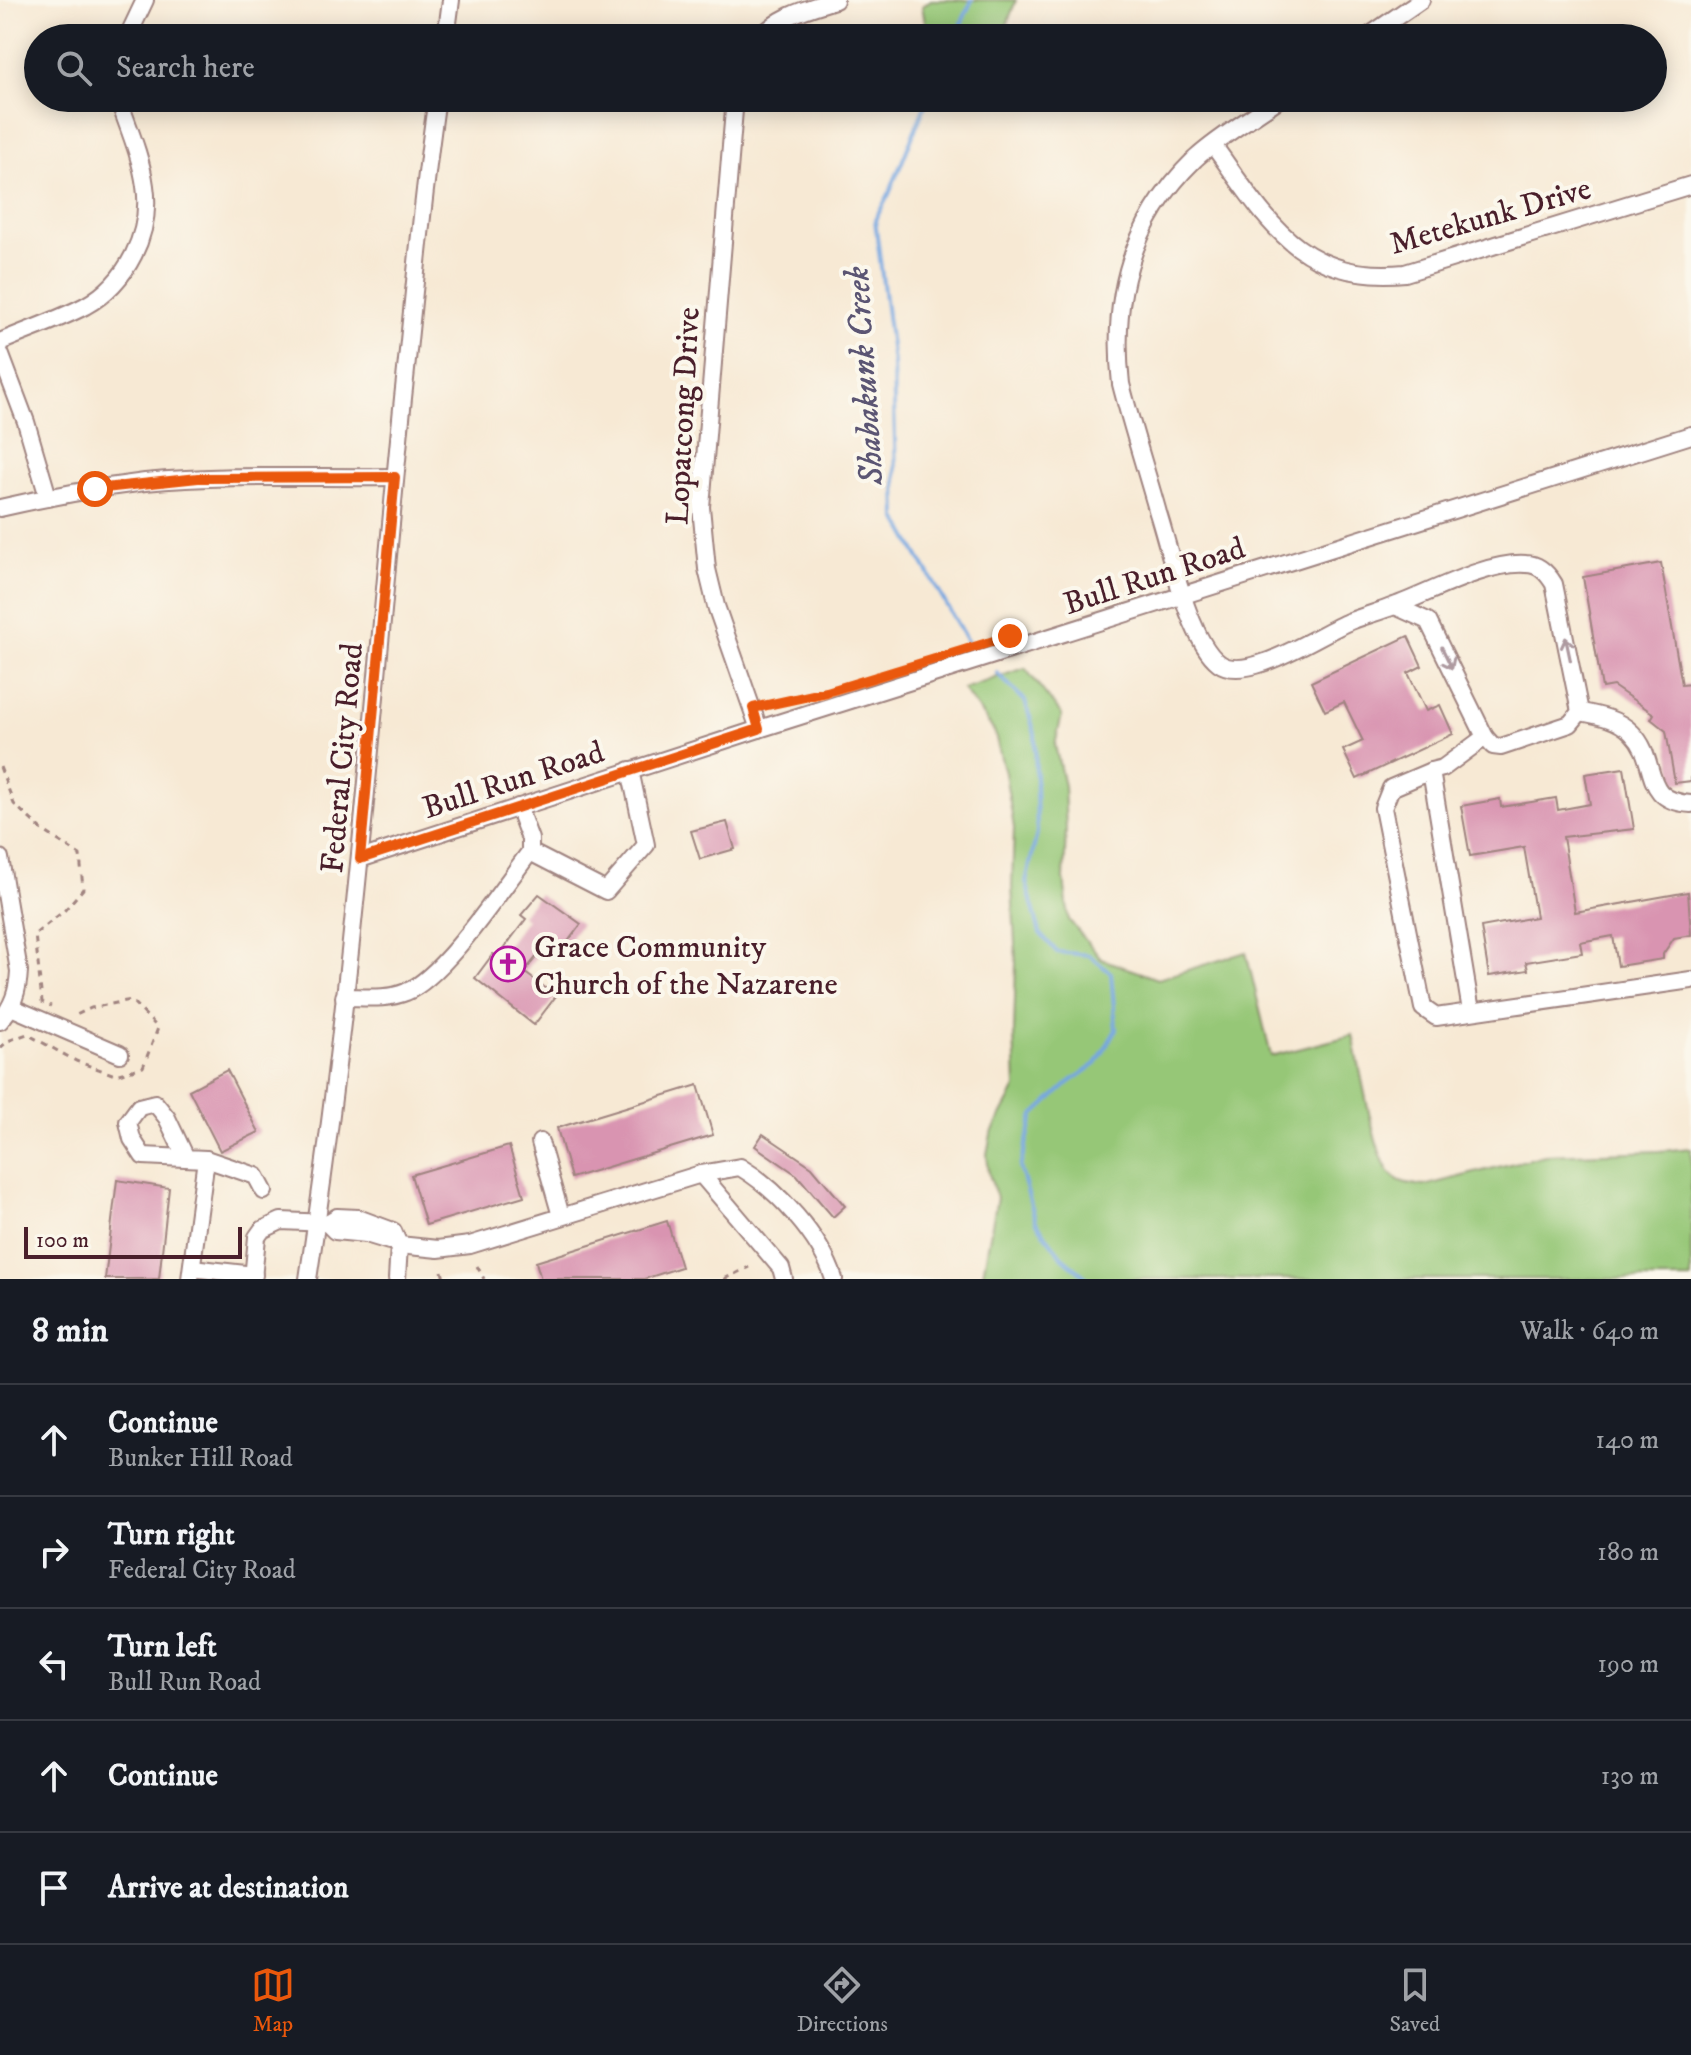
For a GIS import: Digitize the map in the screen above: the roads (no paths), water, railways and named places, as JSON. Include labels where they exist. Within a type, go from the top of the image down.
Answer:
[{"type":"street","points":[[134,24],[145,0]]},
{"type":"street","points":[[448,24],[451,0]]},
{"type":"street","points":[[778,24],[789,16],[835,0]]},
{"type":"street","points":[[1386,24],[1421,0]]},
{"type":"street","points":[[0,342],[86,305],[103,294],[116,281],[136,250],[146,210],[146,189],[123,112]]},
{"type":"street","name":"Federal City Road","points":[[308,1279],[322,1223],[395,477],[435,112]]},
{"type":"street","name":"Lopatcong Drive","points":[[734,112],[701,507],[707,569],[716,606],[759,729]]},
{"type":"street","points":[[1260,112],[1213,145],[1175,180],[1142,230],[1130,261],[1118,320],[1117,350],[1121,384],[1182,595],[1205,648],[1220,664],[1234,670],[1255,667],[1348,622],[1500,567],[1527,563],[1540,568],[1554,584],[1580,712]]},
{"type":"street","name":"Metekunk Drive","points":[[1213,145],[1281,235],[1315,259],[1360,274],[1405,273],[1691,185]]},
{"type":"street","points":[[0,353],[26,422],[48,497]]},
{"type":"street","name":"Bull Run Road","points":[[360,859],[630,770],[1691,435]]},
{"type":"street","points":[[0,508],[145,482],[198,478],[395,477]]},
{"type":"street","points":[[1435,589],[1429,605],[1428,621],[1485,737],[1493,746],[1501,747],[1570,724],[1580,712]]},
{"type":"street","points":[[1395,606],[1428,621]]},
{"type":"street","points":[[1580,712],[1605,716],[1631,732],[1646,758],[1656,790],[1674,803],[1691,804]]},
{"type":"street","points":[[1485,737],[1443,768],[1391,788],[1383,808],[1423,1008],[1436,1017],[1691,980]]},
{"type":"street","points":[[530,852],[606,891],[646,845],[630,770]]},
{"type":"street","points":[[1431,771],[1471,1011]]},
{"type":"street","points":[[344,997],[402,994],[431,977],[530,852],[530,839],[518,807]]},
{"type":"street","points":[[0,858],[19,971],[18,987],[11,1007],[0,1021]]},
{"type":"street","points":[[11,1007],[120,1054]]},
{"type":"street","points":[[540,1142],[561,1216]]},
{"type":"street","points":[[186,1158],[206,1159],[256,1176],[264,1191]]},
{"type":"street","points":[[206,1159],[191,1273],[254,1277],[257,1237],[262,1230],[281,1221],[322,1223],[335,1231],[438,1249],[470,1245],[701,1174],[740,1167],[760,1179],[815,1239],[834,1279]]},
{"type":"street","points":[[701,1174],[781,1268],[784,1279]]},
{"type":"street","points":[[397,1242],[397,1279]]},
{"type":"waterway","name":"Shabakunk Creek","points":[[961,24],[972,0]]},
{"type":"waterway","name":"Shabakunk Creek","points":[[922,112],[875,220],[893,363],[897,518],[968,643]]},
{"type":"waterway","name":"Shabakunk Creek","points":[[997,673],[1025,701],[1035,734],[1037,833],[1026,882],[1040,933],[1057,952],[1089,955],[1111,973],[1116,1030],[1096,1064],[1070,1082],[1034,1115],[1020,1167],[1036,1222],[1062,1257],[1088,1279]]},
{"type":"place","name":"Grace Community Church of the Nazarene","points":[[508,964]]}]
